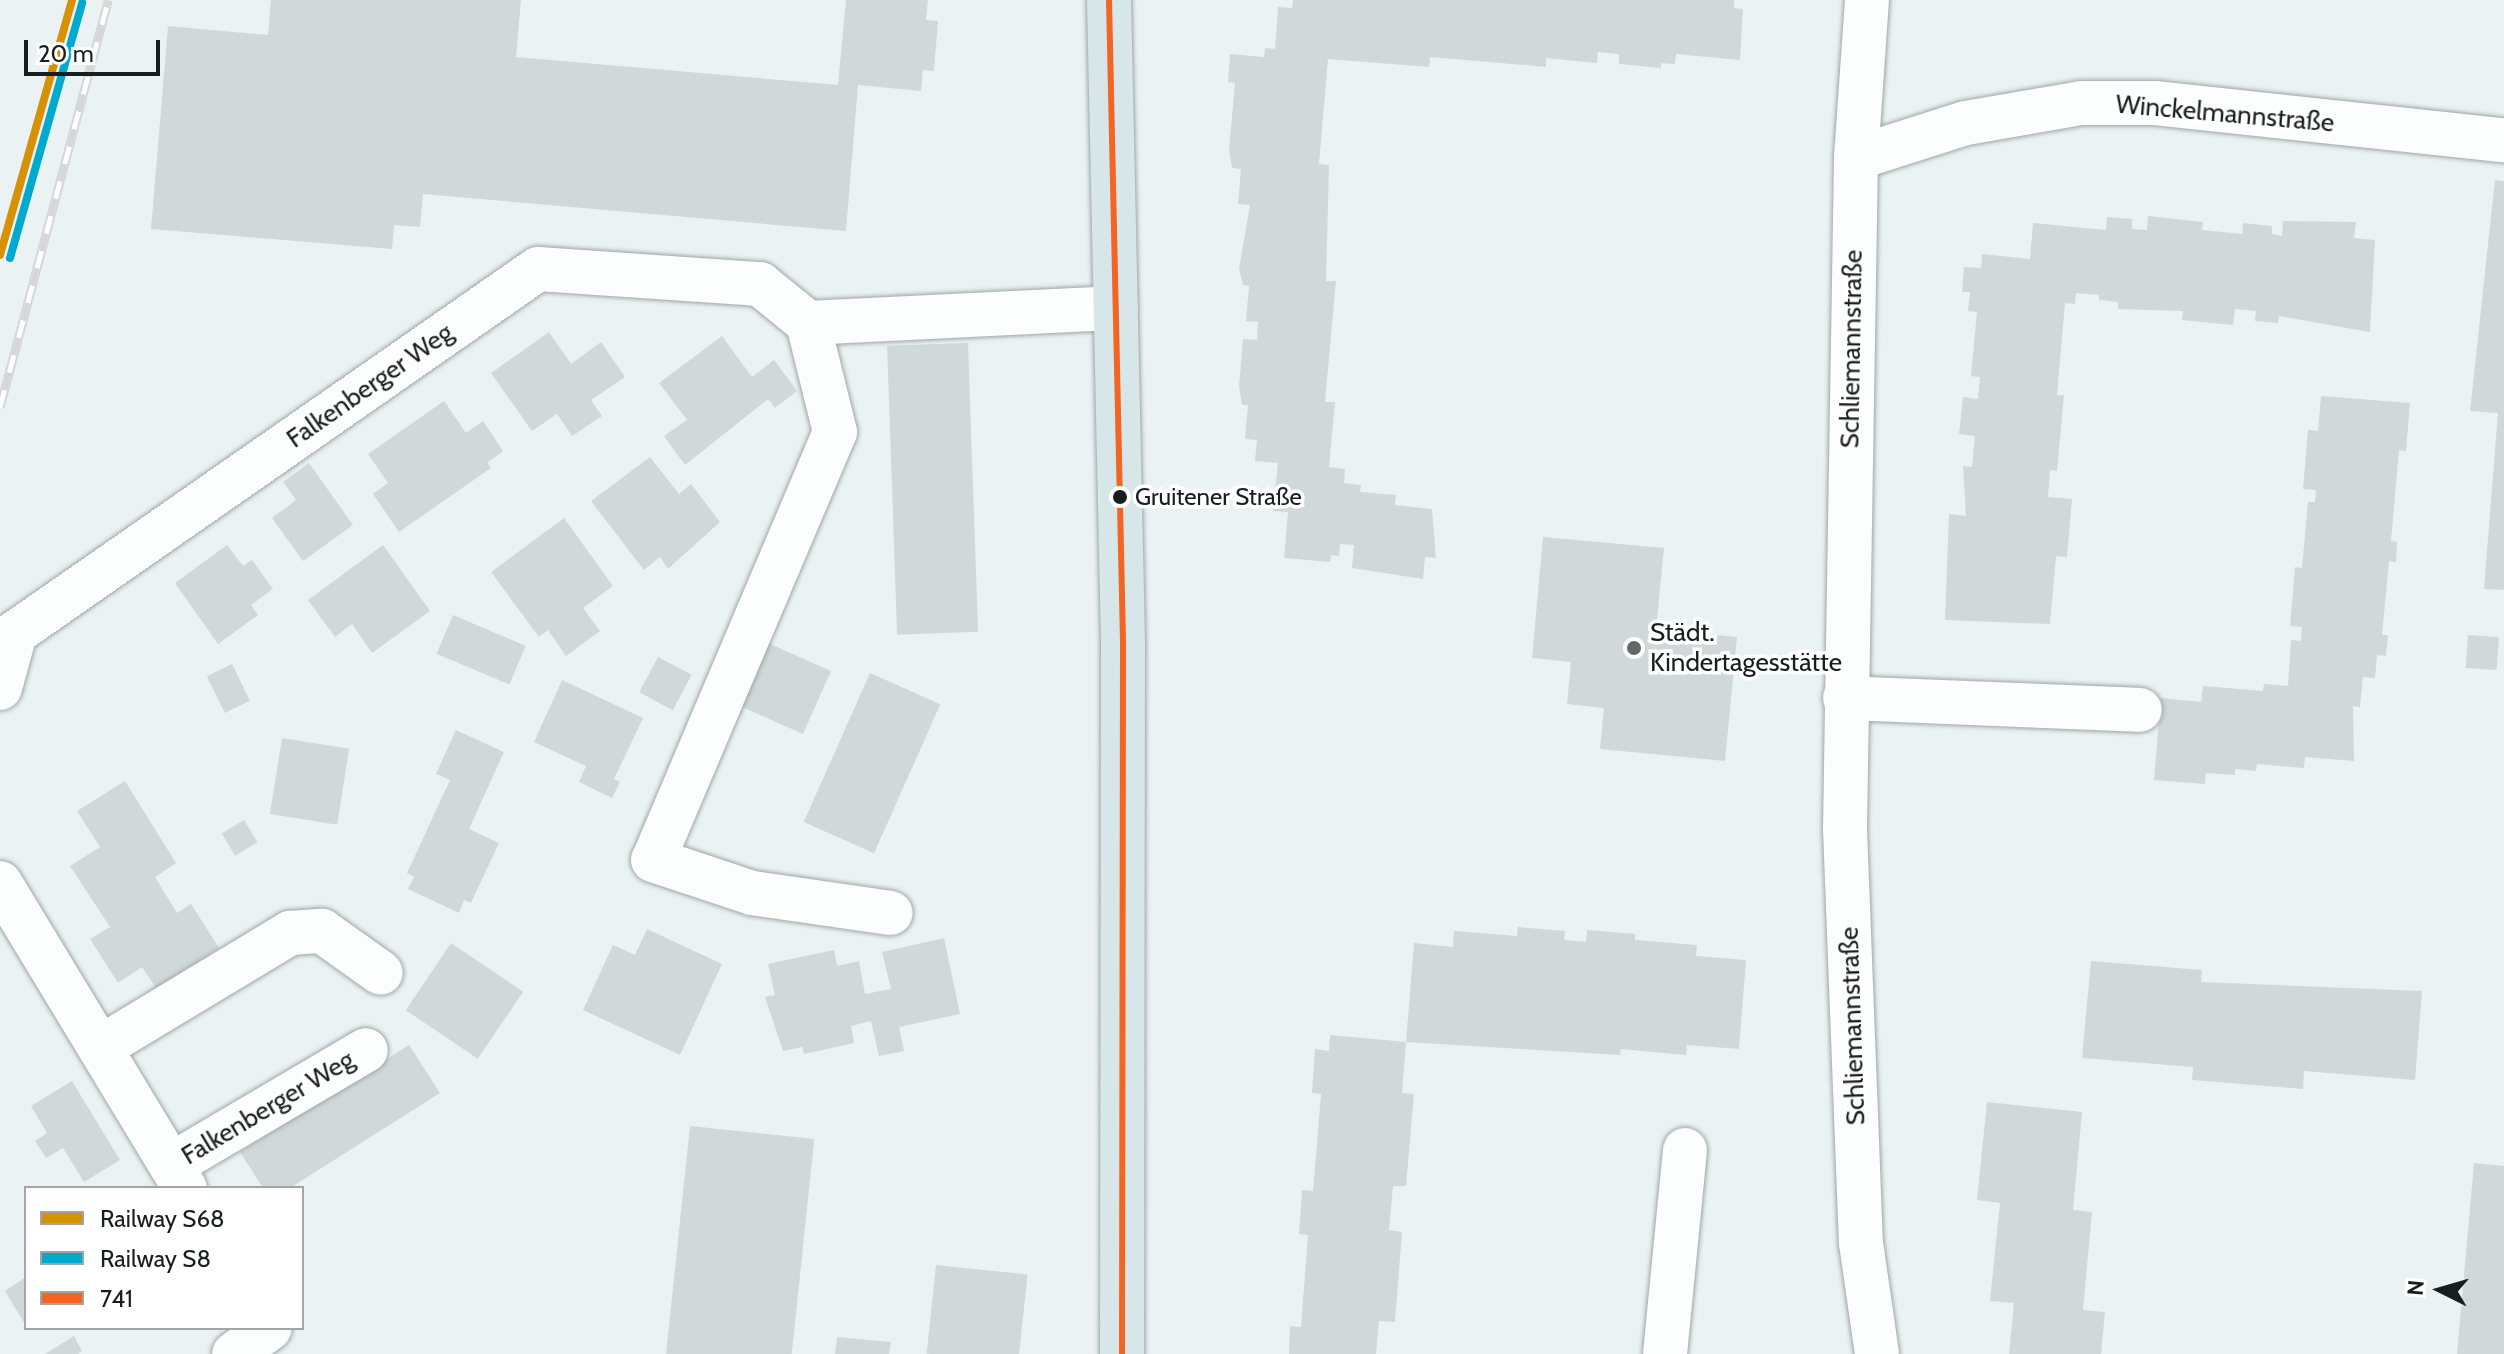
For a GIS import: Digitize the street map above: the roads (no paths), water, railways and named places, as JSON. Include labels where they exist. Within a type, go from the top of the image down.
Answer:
[{"type":"main road","points":[[1109,0],[1123,644],[1122,1354]]},
{"type":"street","name":"Schliemannstraße","points":[[1867,0],[1856,158],[1845,698],[1861,1243],[1877,1354]]},
{"type":"street","name":"Winckelmannstraße","points":[[1856,158],[1966,123],[2082,103],[2155,103],[2504,140]]},
{"type":"street","name":"Falkenberger Weg","points":[[0,688],[15,633],[538,269],[760,284],[808,323]]},
{"type":"street","points":[[891,913],[752,893],[653,860],[835,432],[808,323],[1116,308]]},
{"type":"street","points":[[1845,698],[2140,710]]},
{"type":"street","name":"Falkenberger Weg","points":[[0,883],[178,1177],[366,1050]]},
{"type":"street","points":[[101,1047],[290,933],[322,931],[381,973]]},
{"type":"street","points":[[1665,1354],[1685,1150]]},
{"type":"street","points":[[234,1354],[267,1330]]},
{"type":"street","points":[[271,1330],[283,1354]]},
{"type":"railway","points":[[0,407],[108,0]]},
{"type":"rail line","name":"S68","points":[[0,255],[72,0]]},
{"type":"rail line","name":"S8","points":[[10,258],[82,3]]},
{"type":"place","name":"Gruitener Straße","points":[[1120,497]]},
{"type":"place","name":"Städt. Kindertagesstätte","points":[[1634,648]]}]
